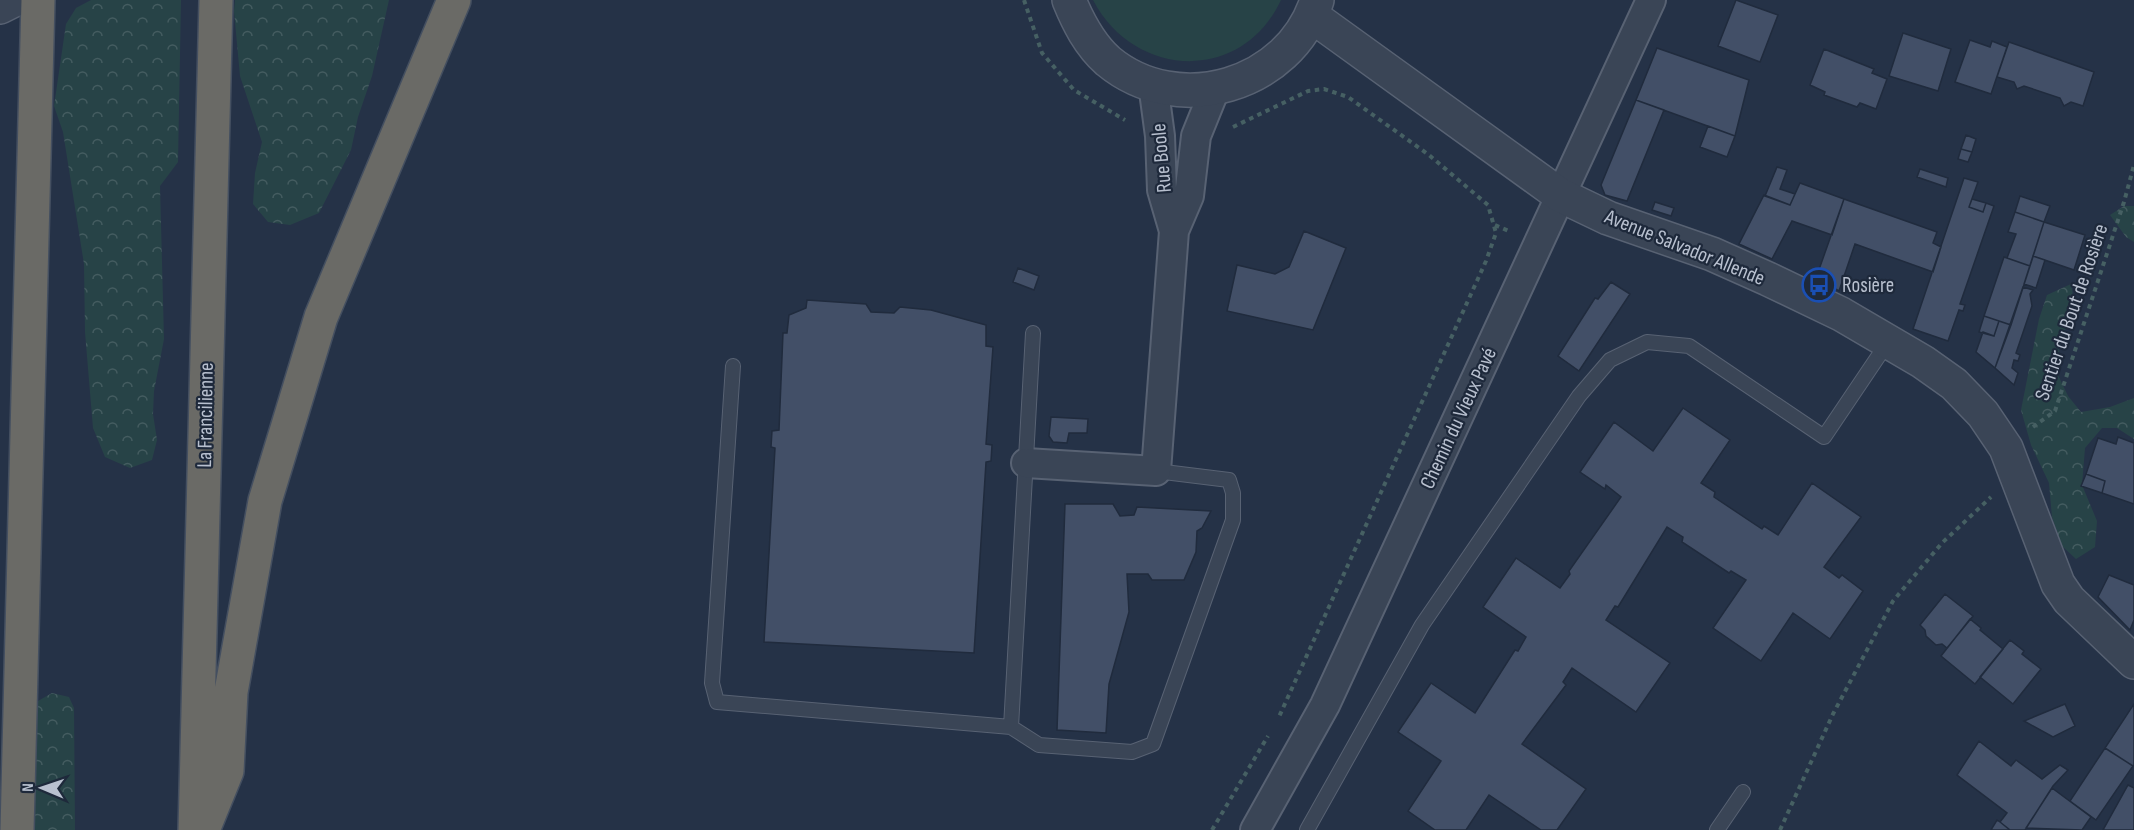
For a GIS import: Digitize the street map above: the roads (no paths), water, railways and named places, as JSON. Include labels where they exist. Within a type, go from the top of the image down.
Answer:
[{"type":"highway","points":[[17,830],[38,0]]},
{"type":"highway","name":"La Francilienne","points":[[195,830],[216,0]]},
{"type":"highway","points":[[203,830],[227,771],[231,692],[265,501],[321,317],[454,0]]},
{"type":"street","points":[[0,7],[14,0]]},
{"type":"street","points":[[1069,0],[1082,31],[1108,61],[1143,81],[1181,91],[1215,89],[1258,74],[1289,49],[1315,8]]},
{"type":"street","name":"Chemin du Vieux Pavé","points":[[1255,830],[1325,705],[1651,0]]},
{"type":"street","name":"Avenue Salvador Allende","points":[[1315,8],[1560,195],[1608,218],[1712,254],[1841,314],[1954,384],[1983,414],[2006,448],[2069,600],[2134,662]]},
{"type":"street","name":"Rue Boole","points":[[1153,84],[1160,136],[1162,190],[1174,231]]},
{"type":"street","name":"Rue Boole","points":[[1156,471],[1165,326],[1174,231],[1189,196],[1196,136],[1215,89]]},
{"type":"street","points":[[1026,463],[1156,471]]},
{"type":"lane","points":[[1011,727],[1033,333]]},
{"type":"lane","points":[[1307,830],[1422,625],[1579,396],[1610,360],[1647,342],[1689,346],[1824,436],[1888,342]]},
{"type":"lane","points":[[733,366],[712,683],[717,702],[1011,727],[1039,745],[1132,752],[1153,744],[1233,520],[1233,493],[1229,480],[1156,471]]},
{"type":"lane","points":[[1717,830],[1743,792]]},
{"type":"place","name":"Rosière","points":[[1819,285]]}]
